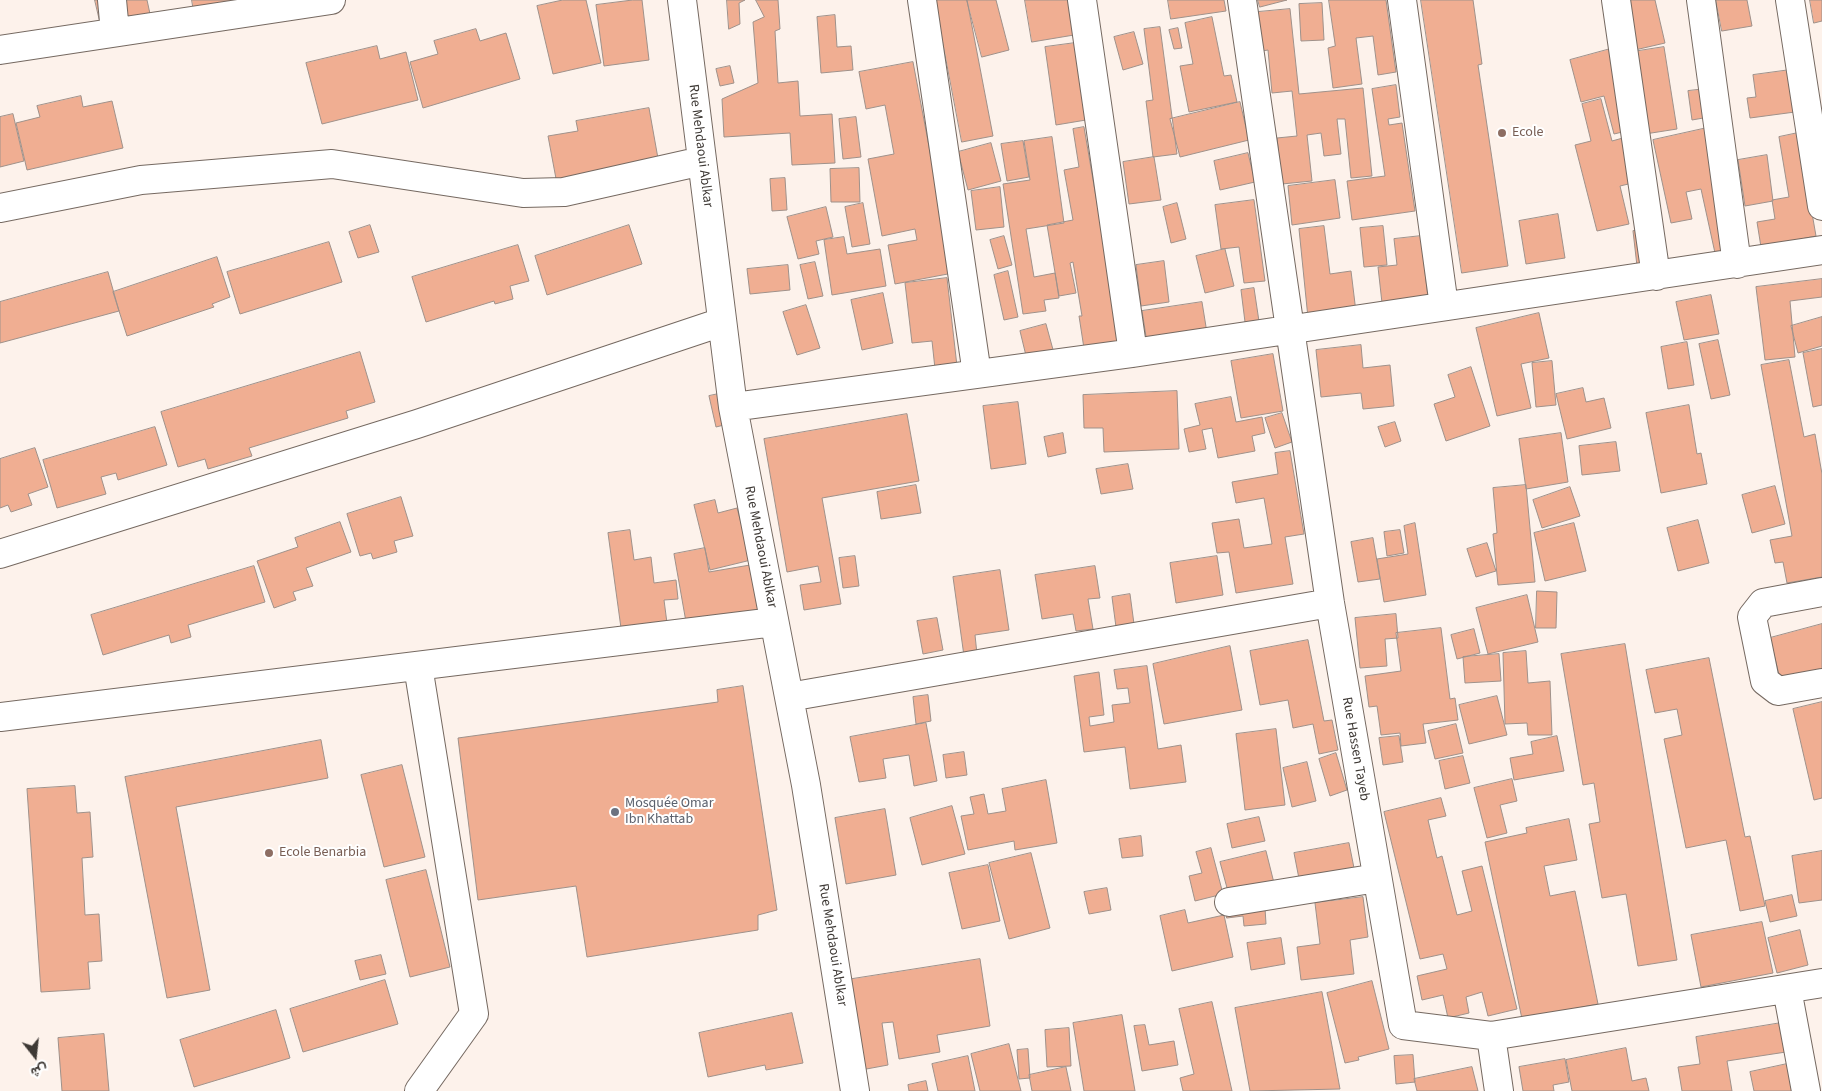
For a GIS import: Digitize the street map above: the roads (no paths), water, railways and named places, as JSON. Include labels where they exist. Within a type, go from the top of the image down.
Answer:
[{"type":"street","points":[[112,0],[116,32]]},
{"type":"street","points":[[0,50],[296,2],[331,0]]},
{"type":"street","name":"Rue Mehdaoui Ablkar","points":[[682,0],[733,407],[806,785],[855,1091]]},
{"type":"street","points":[[922,0],[977,374]]},
{"type":"street","points":[[1082,0],[1133,353]]},
{"type":"street","name":"Rue Hassen Tayeb","points":[[1242,0],[1330,603],[1403,1025],[1491,1036]]},
{"type":"street","points":[[1402,0],[1444,306]]},
{"type":"street","points":[[1616,0],[1656,276]]},
{"type":"street","points":[[1701,0],[1737,264]]},
{"type":"street","points":[[1790,0],[1822,206]]},
{"type":"street","points":[[0,208],[142,180],[332,164],[523,193],[564,192],[702,161]]},
{"type":"street","points":[[733,407],[1133,353],[1822,250]]},
{"type":"street","points":[[0,554],[417,424],[722,322]]},
{"type":"street","points":[[1822,592],[1763,603],[1752,617],[1765,680],[1778,691],[1822,683]]},
{"type":"street","points":[[789,697],[1330,603]]},
{"type":"street","points":[[0,717],[774,622]]},
{"type":"street","points":[[418,666],[474,1014],[419,1091]]},
{"type":"street","points":[[1229,902],[1377,878]]},
{"type":"street","points":[[1499,1091],[1491,1036],[1822,983]]},
{"type":"street","points":[[1787,989],[1806,1091]]},
{"type":"place","name":"Ecole","points":[[1502,133]]},
{"type":"place","name":"Mosquée Omar Ibn Khattab","points":[[615,812]]},
{"type":"place","name":"Ecole Benarbia","points":[[269,853]]}]
